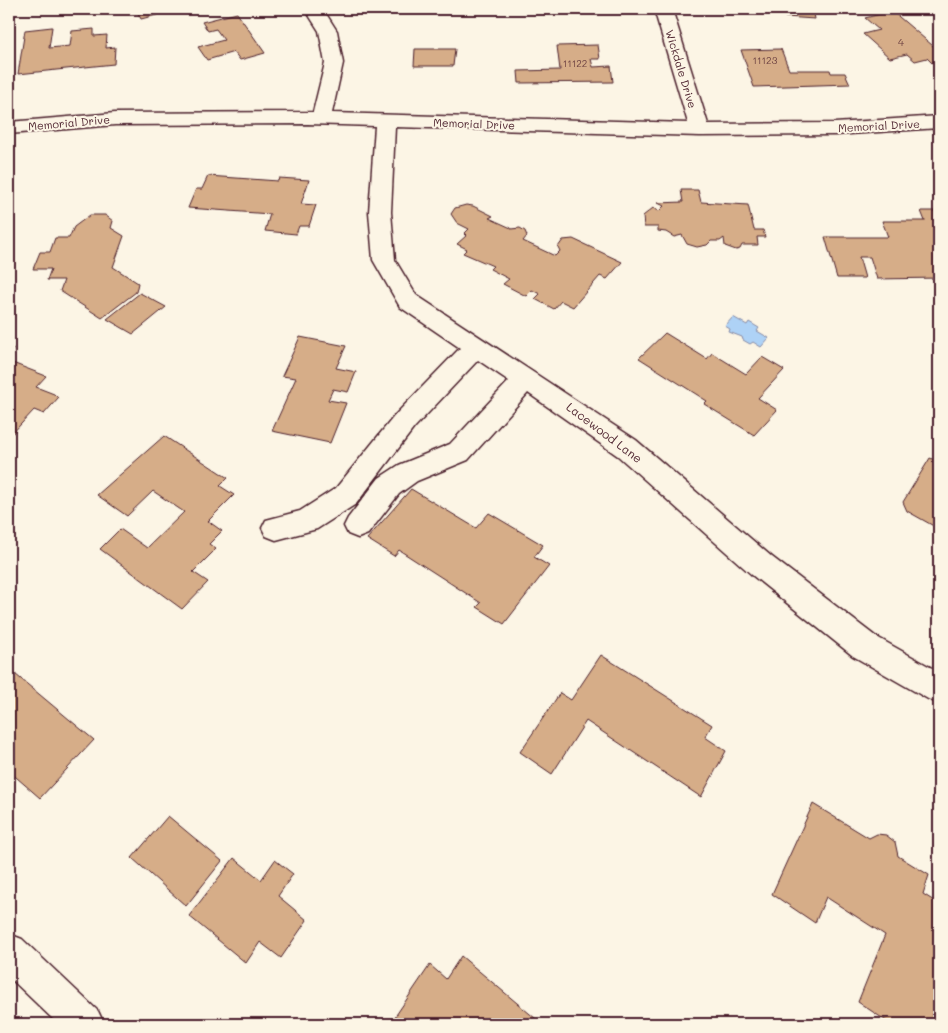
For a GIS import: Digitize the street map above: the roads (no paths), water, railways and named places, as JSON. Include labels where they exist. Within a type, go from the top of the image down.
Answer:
[{"type":"street","points":[[314,9],[328,31],[334,63],[321,118]]},
{"type":"street","name":"Wickdale Drive","points":[[663,9],[700,130]]},
{"type":"street","name":"Memorial Drive","points":[[9,128],[115,119],[321,118],[700,130],[835,129],[939,122]]},
{"type":"street","name":"Lacewood Lane","points":[[385,121],[380,212],[384,260],[408,301],[627,448],[762,566],[864,646],[939,689]]},
{"type":"street","points":[[276,528],[307,521],[346,496],[405,421],[476,347]]},
{"type":"street","points":[[358,526],[389,486],[408,474],[458,452],[526,379]]},
{"type":"street","points":[[9,952],[85,1024]]},
{"type":"water","points":[[733,317],[747,325],[749,322],[759,328],[757,331],[769,338],[761,347],[753,342],[750,344],[743,340],[742,337],[729,332],[730,329],[725,326]]}]
